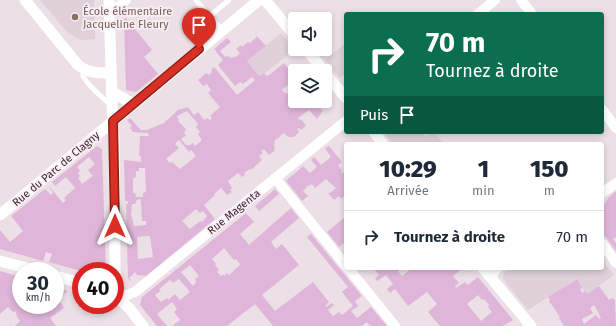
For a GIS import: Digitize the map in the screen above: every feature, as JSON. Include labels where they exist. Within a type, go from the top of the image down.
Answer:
[{"type":"street","points":[[25,0],[83,70],[96,73],[111,73]]},
{"type":"street","points":[[115,262],[113,121],[109,5],[118,7],[126,0]]},
{"type":"street","name":"Rue du Parc de Clagny","points":[[0,215],[259,0]]},
{"type":"street","points":[[266,0],[288,27]]},
{"type":"street","points":[[480,12],[495,0]]},
{"type":"street","points":[[521,0],[530,12]]},
{"type":"street","points":[[311,56],[318,64]]},
{"type":"street","points":[[332,81],[344,96]]},
{"type":"street","points":[[111,91],[133,104]]},
{"type":"street","points":[[604,112],[616,128]]},
{"type":"street","name":"Rue Magenta","points":[[124,294],[135,292],[344,123]]},
{"type":"street","points":[[275,178],[344,264]]},
{"type":"street","points":[[604,192],[616,183]]},
{"type":"street","points":[[604,246],[616,263]]},
{"type":"street","points":[[0,261],[12,264]]},
{"type":"street","points":[[350,270],[395,326]]},
{"type":"street","points":[[485,270],[531,326]]},
{"type":"street","points":[[490,277],[496,270]]},
{"type":"street","points":[[124,304],[143,326]]},
{"type":"lane","points":[[196,0],[222,30]]},
{"type":"lane","points":[[210,16],[230,0]]},
{"type":"lane","points":[[83,70],[84,77],[95,91],[112,105]]},
{"type":"shaded area","name":"École élémentaire Jacqueline Fleury","points":[[40,0],[94,0],[95,39],[81,40],[69,34]]},
{"type":"shaded area","points":[[126,18],[152,50],[144,57],[158,74],[136,92],[126,90],[124,19]]},
{"type":"shaded area","points":[[281,33],[288,42],[288,55],[260,77],[247,61]]},
{"type":"shaded area","points":[[255,34],[266,46],[247,61],[259,76],[264,73],[267,76],[269,75],[284,63],[288,68],[288,85],[282,90],[286,94],[288,93],[288,108],[320,108],[323,111],[317,119],[309,110],[298,118],[300,121],[301,119],[306,126],[301,130],[299,128],[297,129],[299,132],[294,137],[288,137],[284,133],[274,141],[275,144],[273,145],[275,150],[269,155],[264,149],[261,151],[263,153],[259,156],[262,160],[251,170],[250,169],[244,173],[245,175],[242,177],[238,173],[228,181],[232,188],[230,190],[232,192],[227,195],[221,188],[204,205],[215,219],[146,276],[137,275],[135,272],[129,278],[131,280],[130,281],[128,278],[126,204],[128,204],[128,201],[125,201],[124,160],[141,162],[141,156],[139,156],[140,136],[149,136],[148,133],[133,132],[130,128],[132,126],[127,120],[130,118],[141,130],[147,130],[164,123],[178,110],[188,107],[194,115],[198,112],[204,120],[207,118],[210,120],[212,118],[210,116],[220,107],[208,93],[211,90],[207,84],[203,86],[198,80],[206,73],[209,75],[214,67],[237,95],[255,80],[252,77],[243,84],[240,82],[235,86],[218,65],[223,60],[214,49],[227,38],[231,42],[220,51],[225,57],[236,57],[240,53],[236,49],[241,45],[242,47],[248,42],[250,43],[257,37]],"holes":[[[187,111],[198,124],[196,127],[200,132],[198,134],[202,140],[195,146],[193,143],[186,145],[181,139],[186,135],[184,133],[186,129],[178,121],[177,116]],[[179,140],[189,152],[191,150],[196,156],[180,169],[166,159],[179,148],[175,144]],[[139,168],[145,168],[146,192],[143,193],[143,197],[136,197],[135,193],[133,193],[133,178],[136,177],[136,171],[139,171]],[[140,199],[142,221],[146,221],[146,225],[134,226],[131,216],[132,204],[135,204],[137,200]],[[196,209],[200,213],[203,211],[207,216],[202,222],[200,221],[190,229],[182,221]],[[150,236],[153,257],[138,258],[137,237]]]},
{"type":"shaded area","points":[[344,45],[344,75],[340,78],[332,68],[332,64],[328,64],[325,60],[332,56],[332,54]]},
{"type":"shaded area","points":[[386,134],[423,134],[426,137],[430,134],[436,134],[442,142],[392,142]]},
{"type":"shaded area","points":[[97,146],[102,149],[106,262],[72,262],[72,268],[64,266],[64,262],[49,262],[52,254],[46,252],[43,261],[0,249],[0,230],[10,242],[23,231],[11,216],[45,189],[51,195],[53,193],[48,185],[63,203],[66,200],[64,198],[75,188],[66,177],[55,186],[52,182]],"holes":[[[89,157],[95,164],[88,170],[93,176],[82,184],[78,178],[80,176],[78,173],[80,171],[77,167]]]},
{"type":"shaded area","points":[[329,146],[342,162],[338,165],[342,171],[341,172],[344,172],[344,197],[341,199],[339,196],[334,200],[328,193],[336,188],[326,179],[315,188],[312,184],[306,187],[303,191],[308,196],[302,201],[286,181],[303,166],[310,173],[317,167],[311,160],[314,157],[321,165],[331,157],[325,148]]},
{"type":"shaded area","points":[[275,189],[279,194],[259,211],[255,206]]},
{"type":"shaded area","points":[[616,191],[616,239],[615,237],[613,239],[616,243],[616,251],[604,235],[604,206],[609,197]]},
{"type":"shaded area","points":[[291,208],[299,218],[271,242],[276,249],[282,244],[299,265],[262,295],[275,311],[313,282],[329,302],[325,306],[326,307],[332,303],[334,305],[328,310],[333,316],[339,312],[342,315],[353,306],[342,292],[348,287],[307,237],[311,234],[362,296],[355,301],[358,306],[351,311],[357,318],[371,307],[387,326],[370,326],[367,322],[361,326],[273,326],[255,304],[227,326],[172,326],[180,320],[174,312],[177,309],[172,302],[157,314],[167,326],[157,326],[140,305],[142,297],[246,213],[254,222],[240,234],[249,245]],"holes":[[[224,248],[234,260],[236,259],[240,264],[229,275],[227,273],[224,276],[223,274],[221,276],[217,272],[219,270],[212,259]],[[190,265],[199,276],[195,279],[196,282],[193,286],[181,272]],[[179,279],[190,292],[180,300],[175,294],[168,300],[167,298],[161,302],[155,295],[161,291],[159,289],[170,280],[173,283]]]},
{"type":"shaded area","points":[[344,218],[344,243],[339,247],[327,232]]},
{"type":"shaded area","points":[[604,262],[614,275],[587,294],[576,279],[528,310],[503,279],[504,273],[508,270],[604,270]]},
{"type":"shaded area","points":[[375,270],[399,270],[398,271],[402,276],[410,270],[460,270],[453,276],[459,283],[455,286],[456,288],[465,282],[468,285],[478,277],[513,320],[503,326],[440,326],[428,312],[437,304],[427,292],[408,306],[395,289],[390,293],[387,289],[393,284],[386,275],[377,281],[375,278],[379,275]],"holes":[[[478,295],[482,300],[484,299],[492,312],[481,321],[467,304]]]},
{"type":"shaded area","points":[[0,271],[12,274],[12,311],[8,307],[0,314]]},
{"type":"shaded area","points":[[577,279],[582,288],[580,289],[582,293],[585,291],[587,294],[599,286],[609,300],[612,298],[615,300],[616,326],[564,326],[548,297]],"holes":[[[594,305],[601,318],[599,319],[596,315],[584,324],[582,319],[593,313],[590,308]]]},
{"type":"shaded area","points":[[56,314],[50,318],[56,326],[15,326],[20,321],[16,315]]},
{"type":"place","name":"École élémentaire Jacqueline Fleury","points":[[75,17]]},
{"type":"route","points":[[115,226],[113,121],[199,49]]}]
